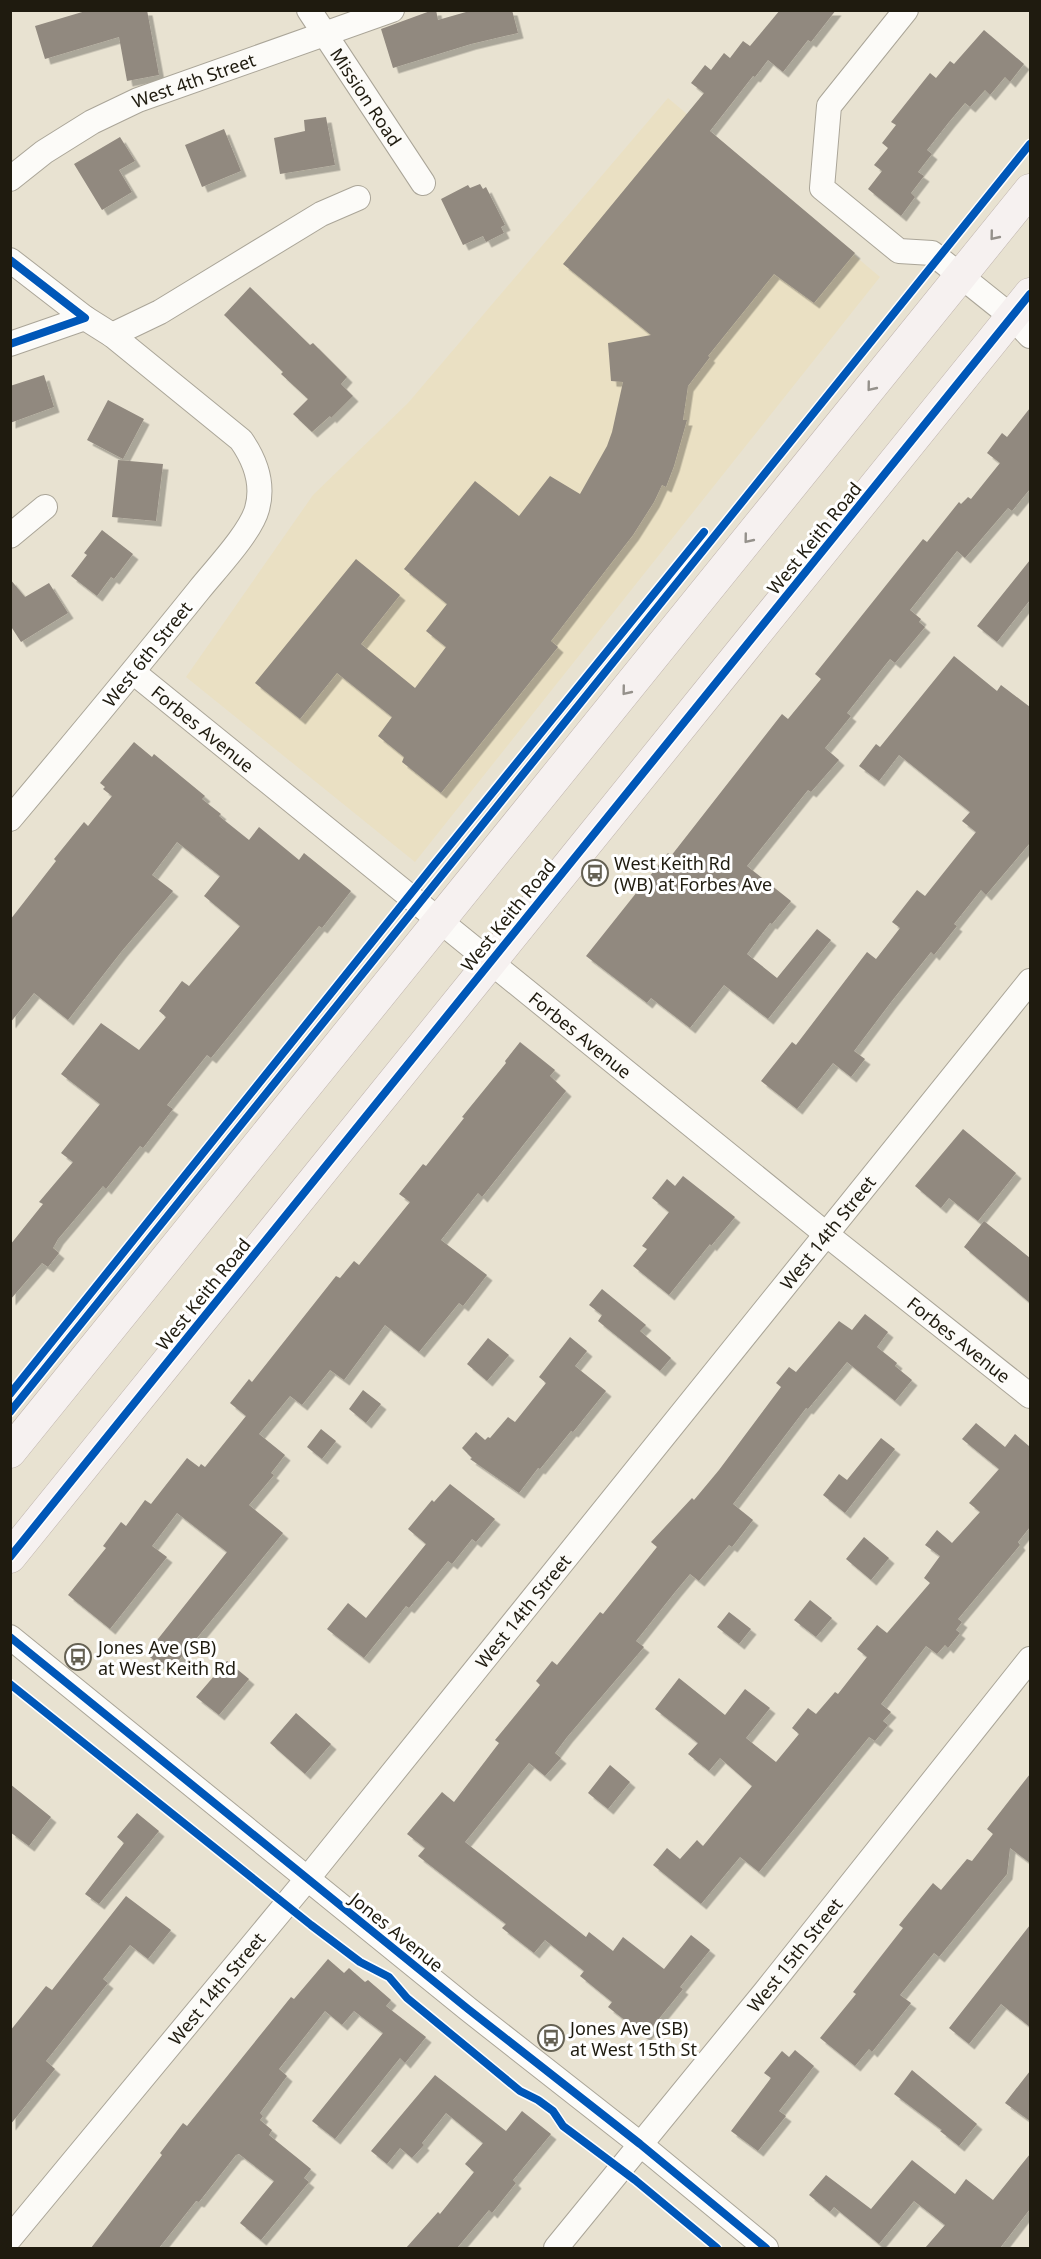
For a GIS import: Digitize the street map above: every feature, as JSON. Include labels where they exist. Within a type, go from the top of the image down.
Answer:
[{"type":"main road","points":[[10,1452],[1030,190]]},
{"type":"main road","name":"West Keith Road","points":[[10,1557],[490,961],[1024,316]]},
{"type":"street","name":"Mission Road","points":[[309,10],[423,183]]},
{"type":"street","name":"West 4th Street","points":[[10,179],[54,146],[92,122],[138,100],[392,10]]},
{"type":"street","points":[[906,10],[829,106],[822,188],[899,251],[932,253],[1024,316]]},
{"type":"street","points":[[10,260],[84,318],[112,335],[160,312],[321,214],[358,198]]},
{"type":"street","points":[[10,344],[84,318]]},
{"type":"street","name":"West 6th Street","points":[[10,819],[133,672],[235,544],[257,509],[259,477],[255,464],[241,440],[112,335]]},
{"type":"street","points":[[10,536],[45,507]]},
{"type":"street","name":"Forbes Avenue","points":[[133,672],[826,1234],[1030,1396]]},
{"type":"street","name":"West 14th Street","points":[[10,2238],[308,1878],[1030,981]]},
{"type":"street","name":"Jones Avenue","points":[[10,1637],[766,2248]]},
{"type":"street","name":"West 15th Street","points":[[555,2248],[765,1992],[1030,1659]]},
{"type":"shaded area","points":[[668,98],[880,277],[415,862],[186,677],[313,495],[408,403]]},
{"type":"building","points":[[89,10],[147,10],[159,75],[127,81],[119,37],[45,59],[35,26]]},
{"type":"building","points":[[436,10],[438,20],[473,10],[512,10],[518,33],[471,44],[393,68],[381,29]]},
{"type":"building","points":[[780,10],[836,10],[783,72],[768,60],[710,131],[855,253],[814,303],[774,274],[708,356],[710,357],[688,386],[683,420],[687,420],[666,487],[662,485],[633,535],[551,641],[558,647],[441,793],[402,762],[404,757],[378,736],[392,717],[337,673],[300,719],[255,683],[356,559],[400,595],[361,644],[415,688],[446,647],[426,631],[447,604],[404,569],[475,481],[519,516],[550,476],[580,494],[607,446],[623,382],[611,381],[608,343],[651,335],[563,264],[704,93],[691,83],[705,65],[711,70],[724,53],[730,58],[743,41],[750,46]]},
{"type":"building","points":[[984,30],[1024,64],[1010,82],[1005,77],[990,95],[985,90],[970,107],[965,103],[949,122],[927,150],[932,154],[918,172],[924,176],[911,193],[915,197],[901,216],[868,189],[882,171],[874,165],[888,148],[882,143],[896,125],[891,122],[930,73],[936,78],[950,61],[954,64]]},
{"type":"building","points":[[326,117],[335,165],[280,174],[274,138],[305,131],[304,120]]},
{"type":"building","points":[[224,129],[241,171],[202,187],[185,145]]},
{"type":"building","points":[[120,137],[135,161],[119,170],[132,192],[102,210],[74,164]]},
{"type":"building","points":[[480,184],[483,189],[486,187],[505,225],[501,227],[504,233],[486,242],[483,236],[463,245],[441,199],[468,185],[470,188]]},
{"type":"building","points":[[250,287],[347,377],[341,384],[353,396],[331,418],[330,416],[312,432],[293,414],[308,399],[224,315]]},
{"type":"building","points":[[44,375],[54,407],[10,423],[10,386]]},
{"type":"building","points":[[108,400],[144,419],[123,459],[87,440]]},
{"type":"building","points":[[1030,408],[1030,489],[1012,511],[1008,508],[965,558],[957,551],[910,610],[921,619],[919,622],[925,627],[895,663],[890,659],[847,713],[851,716],[825,748],[839,760],[811,792],[808,790],[747,866],[791,901],[772,924],[770,923],[747,954],[777,978],[817,929],[831,940],[768,1019],[724,985],[690,1028],[651,998],[647,1003],[586,956],[668,853],[671,856],[782,714],[788,719],[821,679],[815,674],[923,539],[927,542],[959,502],[961,504],[968,497],[971,499],[1000,463],[987,453],[1002,433],[1007,437]]},
{"type":"building","points":[[118,460],[163,464],[156,521],[112,517]]},
{"type":"building","points":[[102,530],[133,554],[114,579],[111,577],[97,596],[71,576],[87,555],[84,553]]},
{"type":"building","points":[[1030,560],[1030,600],[997,642],[977,626]]},
{"type":"building","points":[[10,579],[25,597],[49,583],[68,613],[21,642],[10,625]]},
{"type":"building","points":[[954,656],[997,691],[1001,685],[1030,707],[1030,843],[986,895],[981,890],[954,924],[957,926],[934,955],[931,952],[891,1002],[854,1051],[865,1059],[851,1077],[833,1063],[797,1109],[761,1081],[792,1042],[796,1045],[867,952],[876,959],[900,928],[892,922],[917,890],[925,896],[976,832],[962,821],[970,812],[899,755],[879,781],[859,766],[876,744],[880,747]]},
{"type":"building","points":[[134,742],[152,757],[154,754],[205,796],[202,799],[221,814],[219,816],[249,840],[259,827],[299,860],[304,853],[351,891],[322,928],[319,926],[211,1058],[207,1055],[167,1105],[173,1109],[143,1148],[140,1146],[106,1189],[103,1186],[58,1239],[53,1248],[59,1253],[48,1267],[42,1263],[10,1300],[10,1245],[43,1204],[39,1202],[73,1162],[61,1153],[100,1104],[61,1074],[101,1023],[139,1050],[166,1017],[159,1011],[182,981],[189,986],[240,926],[204,896],[220,876],[177,842],[152,875],[173,891],[121,952],[68,1020],[34,993],[10,1023],[10,920],[84,822],[88,826],[112,796],[103,789],[105,787],[100,783]]},
{"type":"building","points":[[520,1042],[555,1070],[550,1076],[566,1091],[482,1197],[478,1193],[441,1240],[487,1275],[463,1306],[459,1303],[419,1352],[385,1325],[344,1380],[330,1370],[302,1405],[290,1396],[259,1434],[285,1455],[271,1473],[274,1475],[249,1505],[283,1533],[169,1672],[146,1654],[227,1552],[177,1513],[152,1546],[167,1557],[110,1629],[68,1595],[106,1548],[103,1546],[121,1522],[126,1526],[145,1500],[151,1504],[187,1458],[199,1467],[201,1464],[205,1467],[246,1416],[230,1403],[249,1379],[252,1382],[336,1276],[340,1278],[354,1261],[359,1265],[410,1202],[399,1194],[423,1164],[426,1166]]},
{"type":"building","points":[[963,1129],[1016,1173],[978,1221],[949,1198],[941,1208],[915,1186]]},
{"type":"building","points":[[683,1176],[735,1217],[669,1295],[633,1266],[647,1249],[642,1246],[669,1212],[652,1198],[667,1179],[675,1186]]},
{"type":"building","points":[[984,1221],[1030,1258],[1030,1303],[964,1247]]},
{"type":"building","points":[[602,1289],[646,1325],[640,1331],[671,1358],[660,1371],[598,1321],[602,1315],[589,1305]]},
{"type":"building","points":[[865,1314],[888,1332],[877,1347],[897,1363],[895,1366],[912,1380],[895,1401],[847,1362],[808,1409],[806,1408],[733,1504],[753,1520],[732,1547],[729,1545],[699,1581],[690,1574],[675,1592],[636,1641],[644,1647],[567,1737],[555,1753],[561,1758],[545,1776],[529,1763],[465,1842],[586,1937],[589,1932],[613,1951],[623,1937],[664,1969],[691,1935],[710,1950],[680,1987],[683,1989],[645,2036],[608,2007],[612,2002],[580,1976],[584,1971],[545,1940],[534,1953],[502,1928],[506,1924],[418,1856],[425,1848],[407,1834],[442,1792],[454,1802],[499,1743],[495,1740],[540,1685],[536,1681],[552,1661],[557,1665],[600,1612],[603,1614],[657,1547],[651,1542],[692,1498],[694,1500],[719,1470],[781,1387],[776,1383],[789,1367],[796,1372],[839,1321],[852,1330]]},
{"type":"building","points":[[570,1337],[587,1351],[575,1366],[606,1391],[519,1493],[470,1459],[472,1458],[462,1448],[476,1432],[485,1440],[490,1438],[508,1417],[515,1422],[546,1383],[539,1377]]},
{"type":"building","points":[[488,1338],[509,1355],[487,1381],[467,1364]]},
{"type":"building","points":[[363,1390],[381,1404],[366,1423],[349,1409]]},
{"type":"building","points":[[976,1423],[1005,1447],[1015,1434],[1030,1447],[1030,1527],[1018,1542],[1020,1545],[958,1619],[962,1622],[956,1630],[960,1633],[948,1648],[945,1645],[937,1654],[926,1646],[881,1704],[891,1712],[883,1721],[888,1725],[875,1741],[869,1737],[759,1872],[740,1857],[701,1904],[653,1865],[667,1848],[680,1859],[697,1840],[703,1846],[752,1786],[720,1758],[709,1771],[688,1754],[698,1743],[655,1709],[679,1678],[725,1715],[745,1689],[770,1708],[746,1738],[776,1762],[799,1734],[792,1728],[808,1708],[816,1714],[835,1692],[838,1694],[867,1657],[857,1649],[877,1625],[887,1633],[930,1583],[924,1578],[940,1556],[925,1545],[937,1530],[952,1543],[980,1512],[969,1503],[999,1469],[962,1439]]},
{"type":"building","points":[[321,1429],[336,1441],[322,1459],[307,1447]]},
{"type":"building","points":[[881,1438],[895,1449],[845,1513],[823,1495],[839,1474],[847,1480]]},
{"type":"building","points":[[450,1484],[495,1519],[476,1542],[472,1539],[452,1564],[448,1561],[409,1608],[406,1606],[364,1658],[327,1629],[348,1603],[366,1618],[426,1544],[408,1529],[432,1500],[434,1502]]},
{"type":"building","points":[[864,1537],[889,1558],[871,1580],[846,1559]]},
{"type":"building","points":[[810,1600],[832,1618],[816,1637],[794,1620]]},
{"type":"building","points":[[729,1612],[751,1629],[739,1644],[717,1627]]},
{"type":"building","points":[[227,1661],[249,1679],[219,1715],[196,1697]]},
{"type":"building","points":[[296,1713],[331,1744],[305,1774],[270,1743]]},
{"type":"building","points":[[610,1765],[630,1782],[608,1809],[588,1793]]},
{"type":"building","points":[[1030,1774],[1030,1863],[1010,1848],[1007,1874],[939,1957],[934,1953],[900,1995],[911,2003],[872,2052],[869,2049],[855,2066],[820,2038],[856,1994],[853,1992],[903,1928],[899,1925],[933,1883],[941,1890],[967,1859],[972,1861],[993,1834],[987,1829]]},
{"type":"building","points":[[10,1784],[51,1817],[29,1846],[10,1832]]},
{"type":"building","points":[[137,1813],[159,1831],[99,1904],[85,1894],[124,1843],[117,1837]]},
{"type":"building","points":[[126,1896],[171,1930],[148,1959],[130,1945],[103,1979],[108,1983],[46,2061],[55,2069],[10,2125],[10,2031],[46,1986],[52,1990]]},
{"type":"building","points":[[1030,1925],[1030,2027],[1001,2004],[969,2044],[949,2028]]},
{"type":"building","points":[[328,1959],[344,1973],[349,1968],[365,1982],[368,1980],[391,2000],[386,2006],[426,2037],[405,2063],[400,2058],[335,2139],[312,2121],[383,2033],[354,2011],[342,2025],[325,2011],[279,2069],[287,2076],[260,2113],[263,2116],[260,2120],[272,2130],[269,2135],[311,2169],[304,2178],[309,2182],[261,2240],[240,2223],[274,2181],[239,2154],[199,2202],[196,2201],[159,2248],[91,2248],[162,2155],[160,2153],[183,2123],[187,2126],[291,1997],[294,1999]]},
{"type":"building","points":[[795,2050],[814,2066],[779,2111],[786,2116],[758,2151],[731,2131],[771,2078],[764,2073],[782,2051],[789,2057]]},
{"type":"building","points":[[912,2070],[977,2124],[959,2146],[940,2131],[942,2130],[894,2094]]},
{"type":"building","points":[[1030,2071],[1030,2121],[1005,2103]]},
{"type":"building","points":[[435,2075],[506,2131],[522,2111],[551,2134],[513,2180],[516,2183],[492,2213],[489,2210],[457,2248],[406,2248],[438,2212],[440,2214],[474,2172],[465,2164],[483,2143],[446,2113],[412,2158],[400,2148],[387,2164],[371,2151]]},
{"type":"building","points":[[1030,2154],[1030,2209],[1000,2248],[925,2248],[945,2225],[914,2201],[879,2244],[834,2207],[830,2212],[809,2195],[826,2175],[871,2209],[912,2160],[955,2194],[966,2179],[993,2200]]},
{"type":"cycle path","points":[[10,1412],[1030,144]]},
{"type":"cycle path","points":[[10,260],[85,318],[10,344]]},
{"type":"cycle path","points":[[10,1557],[1030,294]]},
{"type":"cycle path","points":[[10,1394],[704,532]]},
{"type":"cycle path","points":[[10,1637],[766,2248]]},
{"type":"cycle path","points":[[10,1684],[311,1925],[360,1962],[389,1977],[407,1998],[520,2091],[553,2111],[563,2126],[635,2180],[717,2248]]},
{"type":"place","name":"West Keith Rd (WB) at Forbes Ave","points":[[595,873]]},
{"type":"place","name":"Jones Ave (SB) at West Keith Rd","points":[[78,1657]]},
{"type":"place","name":"Jones Ave (SB) at West 15th St","points":[[551,2038]]}]
